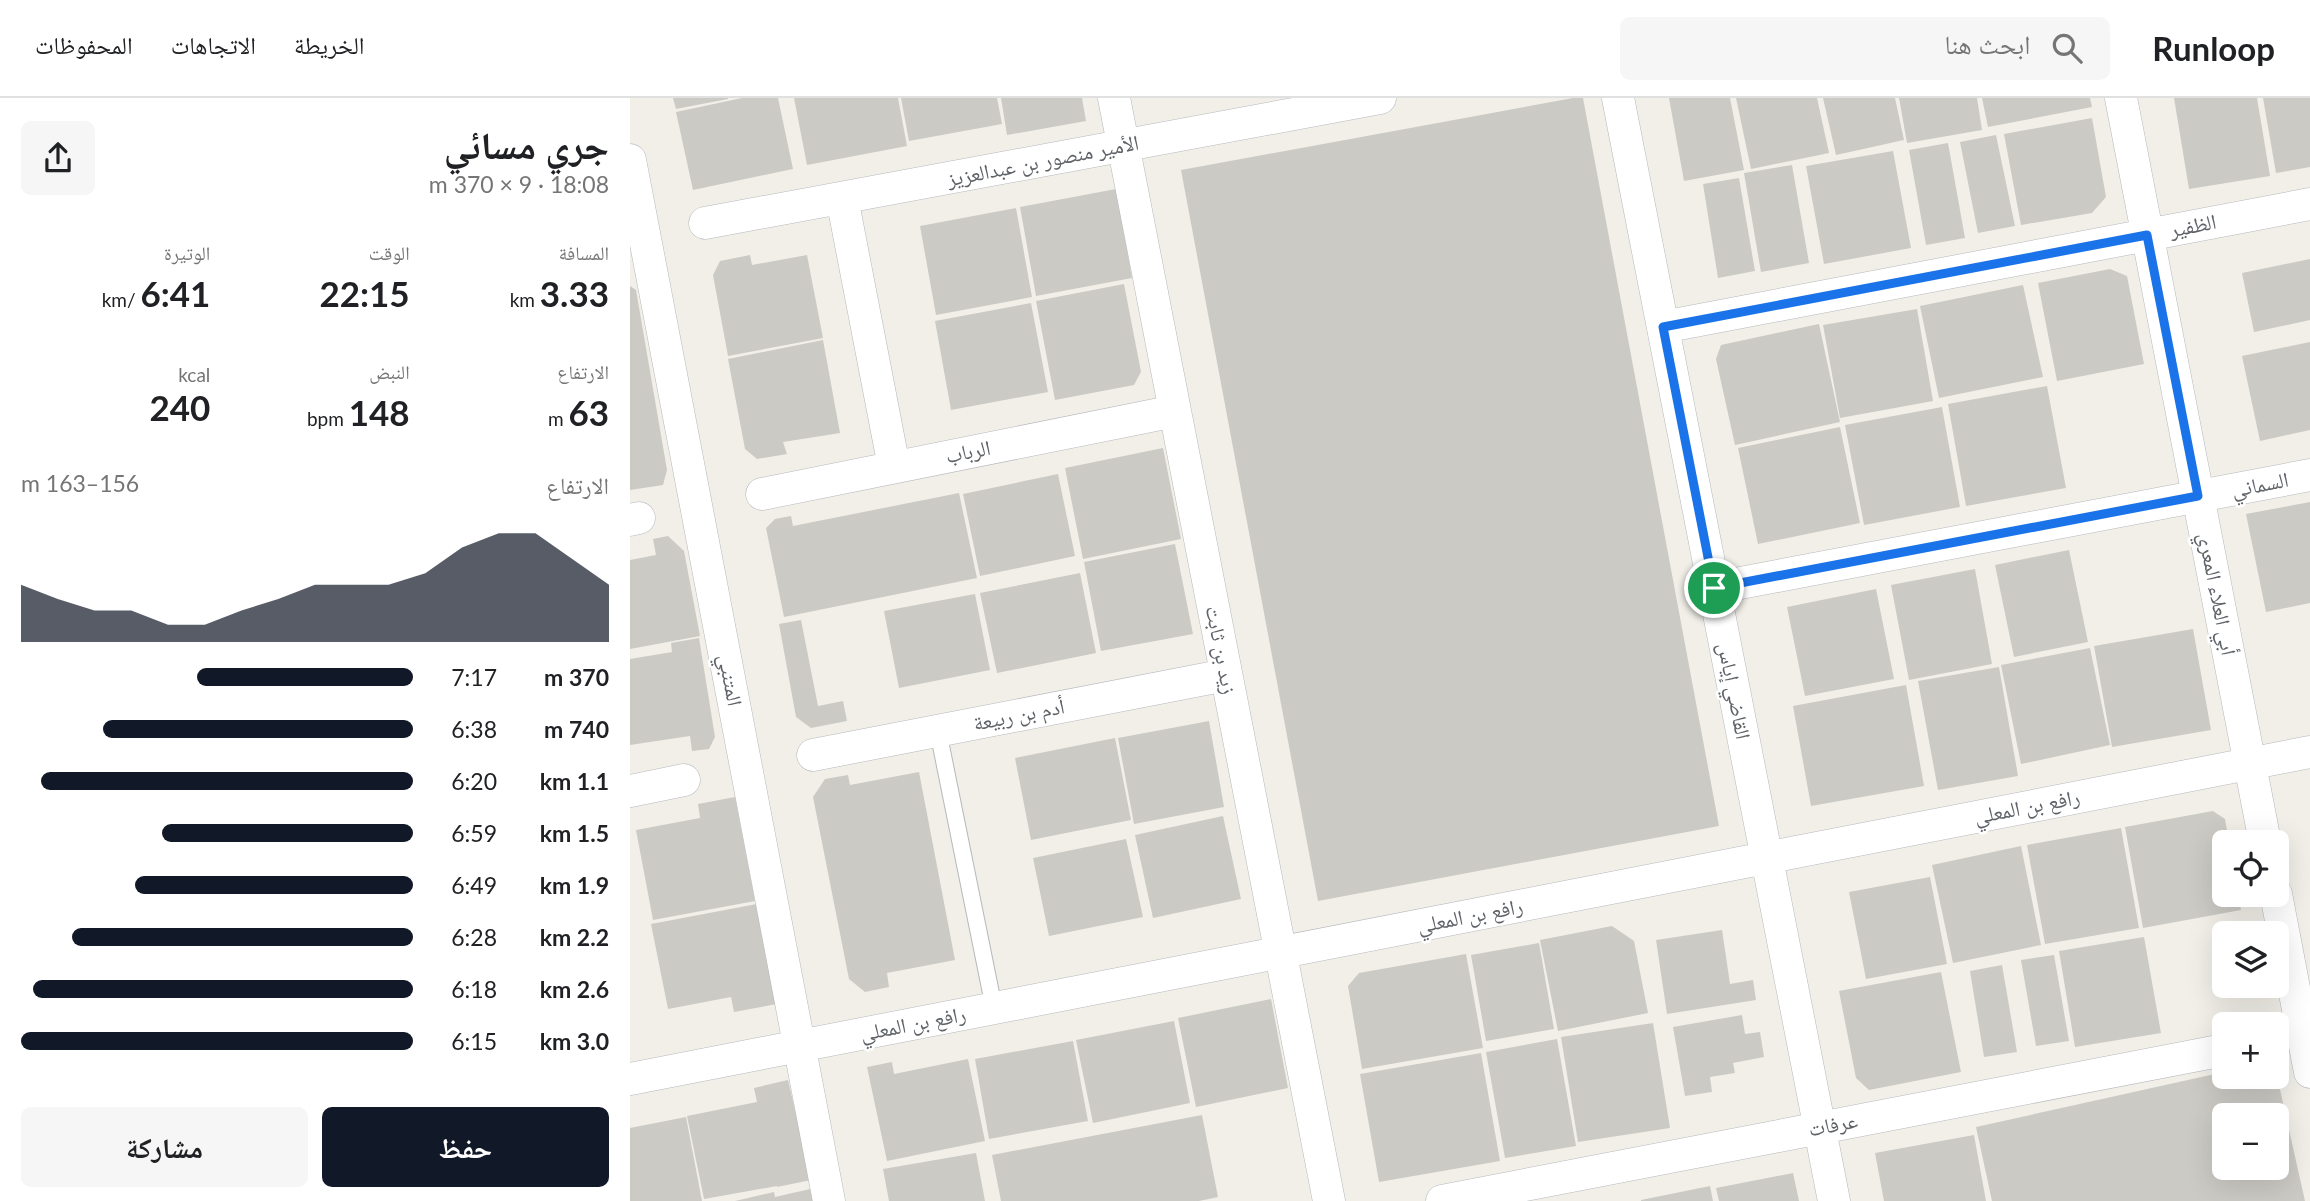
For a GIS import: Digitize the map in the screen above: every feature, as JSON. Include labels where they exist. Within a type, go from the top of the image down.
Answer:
[{"type":"street","name":"زيد بن ثابت","points":[[1114,98],[1329,1201]]},
{"type":"street","name":"الأمير منصور بن عبدالعزيز","points":[[705,223],[1380,98]]},
{"type":"street","name":"القاضي إياس","points":[[1618,98],[1834,1201]]},
{"type":"street","name":"أبي العلاء المعري","points":[[2121,98],[2263,830]]},
{"type":"street","name":"المتنبي","points":[[630,160],[829,1201]]},
{"type":"street","points":[[842,198],[894,467]]},
{"type":"street","name":"الظفير","points":[[1663,327],[2310,204]]},
{"type":"street","name":"الرباب","points":[[762,494],[1175,411]]},
{"type":"street","name":"السماني","points":[[1714,588],[2310,475]]},
{"type":"street","name":"أدم بن ربيعة","points":[[813,755],[1226,675]]},
{"type":"street","name":"رافع بن المعلي","points":[[630,1079],[2310,752]]},
{"type":"street","points":[[630,791],[684,780]]},
{"type":"street","points":[[2278,907],[2297,1036],[2310,1072]]},
{"type":"street","name":"عرفات","points":[[1442,1201],[2212,1052]]},
{"type":"lane","points":[[938,731],[994,1009]]},
{"type":"building","points":[[673,98],[728,98],[728,99],[676,109]]},
{"type":"building","points":[[742,98],[778,98],[793,169],[693,190],[676,112]]},
{"type":"building","points":[[794,98],[898,98],[907,146],[807,165]]},
{"type":"building","points":[[901,98],[997,98],[1002,124],[909,141]]},
{"type":"building","points":[[1001,98],[1082,98],[1086,121],[1007,135]]},
{"type":"building","points":[[1583,98],[1719,826],[1318,901],[1181,170]]},
{"type":"building","points":[[1669,98],[1730,98],[1744,170],[1684,181]]},
{"type":"building","points":[[1736,98],[1817,98],[1829,153],[1751,169]]},
{"type":"building","points":[[1823,98],[1895,98],[1904,140],[1836,155]]},
{"type":"building","points":[[1899,98],[1977,98],[1982,130],[1907,143]]},
{"type":"building","points":[[1982,98],[2090,98],[2092,107],[1988,127]]},
{"type":"building","points":[[2174,98],[2257,98],[2270,176],[2189,189]]},
{"type":"building","points":[[2263,98],[2310,98],[2310,167],[2276,173]]},
{"type":"building","points":[[2092,118],[2106,197],[2092,213],[2021,225],[2004,134]]},
{"type":"building","points":[[1996,135],[2015,226],[1978,233],[1960,142]]},
{"type":"building","points":[[1948,143],[1965,238],[1926,245],[1909,150]]},
{"type":"building","points":[[1893,151],[1911,248],[1824,264],[1806,166]]},
{"type":"building","points":[[1792,165],[1809,263],[1761,272],[1744,173]]},
{"type":"building","points":[[1739,178],[1755,271],[1718,278],[1703,184]]},
{"type":"building","points":[[1116,189],[1132,278],[1036,296],[1020,207]]},
{"type":"building","points":[[1016,208],[1032,297],[936,315],[920,226]]},
{"type":"building","points":[[750,255],[752,265],[807,255],[823,338],[728,356],[713,275],[720,261]]},
{"type":"building","points":[[2310,259],[2310,320],[2254,332],[2242,273]]},
{"type":"building","points":[[2110,269],[2127,276],[2144,364],[2057,381],[2038,283]]},
{"type":"building","points":[[1124,284],[1141,372],[1134,385],[1055,400],[1036,301]]},
{"type":"building","points":[[2023,285],[2043,377],[1939,398],[1920,306]]},
{"type":"building","points":[[630,286],[636,290],[667,470],[663,485],[630,490]]},
{"type":"building","points":[[1031,303],[1048,392],[951,410],[935,321]]},
{"type":"building","points":[[1917,309],[1933,401],[1840,418],[1823,325]]},
{"type":"building","points":[[1819,324],[1840,422],[1735,445],[1716,359],[1721,345]]},
{"type":"building","points":[[823,340],[840,433],[783,442],[787,454],[757,459],[745,449],[728,359]]},
{"type":"building","points":[[2310,342],[2310,430],[2260,441],[2242,356]]},
{"type":"building","points":[[2047,386],[2066,488],[1966,506],[1948,404]]},
{"type":"building","points":[[1942,407],[1960,507],[1864,525],[1845,425]]},
{"type":"building","points":[[1840,427],[1860,523],[1758,544],[1738,448]]},
{"type":"building","points":[[1163,448],[1181,539],[1083,559],[1065,468]]},
{"type":"building","points":[[1058,474],[1075,556],[980,576],[963,494]]},
{"type":"building","points":[[959,493],[977,578],[784,617],[766,528],[775,519],[791,516],[793,526]]},
{"type":"building","points":[[2310,502],[2310,603],[2266,612],[2246,514]]},
{"type":"building","points":[[668,536],[684,551],[700,636],[630,649],[630,560],[656,555],[653,539]]},
{"type":"building","points":[[1175,544],[1193,634],[1101,651],[1084,562]]},
{"type":"building","points":[[2069,550],[2088,642],[2014,657],[1995,565]]},
{"type":"building","points":[[1975,569],[1992,664],[1909,680],[1891,585]]},
{"type":"building","points":[[1080,573],[1096,653],[997,673],[980,593]]},
{"type":"building","points":[[1876,589],[1894,679],[1805,696],[1787,607]]},
{"type":"building","points":[[975,594],[990,670],[899,688],[884,611]]},
{"type":"building","points":[[801,620],[818,706],[843,701],[847,721],[811,728],[796,717],[779,624]]},
{"type":"building","points":[[2193,629],[2211,730],[2112,747],[2094,646]]},
{"type":"building","points":[[699,638],[715,737],[709,749],[692,751],[690,736],[630,745],[630,659],[672,652],[671,643]]},
{"type":"building","points":[[2090,648],[2110,745],[2021,764],[2001,665]]},
{"type":"building","points":[[1999,667],[2018,776],[1938,790],[1918,681]]},
{"type":"building","points":[[1906,685],[1924,786],[1811,806],[1793,706]]},
{"type":"building","points":[[1209,721],[1224,807],[1134,824],[1118,738]]},
{"type":"building","points":[[1115,738],[1131,820],[1031,840],[1015,758]]},
{"type":"building","points":[[919,772],[955,960],[887,973],[889,987],[865,992],[849,979],[813,797],[825,779],[848,775],[850,785]]},
{"type":"building","points":[[735,797],[755,901],[653,920],[636,830],[700,818],[698,804]]},
{"type":"building","points":[[2213,811],[2225,819],[2227,830],[2212,830],[2212,907],[2240,907],[2241,910],[2143,928],[2125,827]]},
{"type":"building","points":[[1223,816],[1241,899],[1153,918],[1135,835]]},
{"type":"building","points":[[2121,828],[2139,928],[2045,944],[2027,845]]},
{"type":"building","points":[[1126,839],[1143,917],[1049,936],[1033,858]]},
{"type":"building","points":[[2021,846],[2041,945],[1953,963],[1932,865]]},
{"type":"building","points":[[1930,877],[1947,964],[1866,979],[1849,892]]},
{"type":"building","points":[[762,903],[782,1003],[734,1012],[731,997],[668,1009],[651,924]]},
{"type":"building","points":[[1612,926],[1634,941],[1648,1013],[1558,1031],[1540,940]]},
{"type":"building","points":[[1722,930],[1730,984],[1753,980],[1756,1000],[1667,1014],[1656,940]]},
{"type":"building","points":[[2144,937],[2161,1033],[2075,1047],[2059,951]]},
{"type":"building","points":[[1539,943],[1554,1029],[1486,1041],[1471,955]]},
{"type":"building","points":[[1466,954],[1483,1048],[1362,1069],[1348,986],[1359,973]]},
{"type":"building","points":[[2054,955],[2069,1041],[2036,1046],[2021,960]]},
{"type":"building","points":[[2002,965],[2017,1052],[1984,1057],[1970,971]]},
{"type":"building","points":[[1941,972],[1961,1072],[1869,1090],[1856,1078],[1839,991]]},
{"type":"building","points":[[1271,999],[1288,1088],[1196,1107],[1178,1018]]},
{"type":"building","points":[[1742,1015],[1745,1034],[1760,1032],[1764,1057],[1733,1063],[1735,1073],[1710,1077],[1712,1092],[1685,1096],[1673,1027]]},
{"type":"building","points":[[1174,1021],[1190,1103],[1093,1123],[1076,1040]]},
{"type":"building","points":[[1653,1023],[1670,1128],[1578,1142],[1561,1037]]},
{"type":"building","points":[[1557,1039],[1576,1146],[1505,1158],[1486,1052]]},
{"type":"building","points":[[1073,1041],[1088,1121],[989,1139],[975,1059]]},
{"type":"building","points":[[1481,1053],[1500,1161],[1379,1182],[1360,1074]]},
{"type":"building","points":[[968,1059],[985,1141],[887,1161],[867,1067],[892,1062],[894,1074]]},
{"type":"building","points":[[2212,1075],[2212,1089],[2280,1089],[2283,1103],[2212,1103],[2212,1180],[2289,1180],[2289,1130],[2305,1201],[1992,1201],[1976,1127]]},
{"type":"building","points":[[788,1080],[811,1180],[704,1199],[687,1116],[757,1102],[754,1088]]},
{"type":"building","points":[[1202,1115],[1218,1197],[1199,1201],[1001,1201],[992,1155]]},
{"type":"building","points":[[686,1117],[702,1201],[630,1201],[630,1128]]},
{"type":"building","points":[[1974,1135],[1986,1201],[1884,1201],[1875,1153]]},
{"type":"building","points":[[976,1153],[985,1201],[889,1201],[883,1169]]},
{"type":"building","points":[[1793,1173],[1799,1201],[1719,1201],[1716,1188]]},
{"type":"building","points":[[1710,1186],[1713,1201],[1641,1201],[1641,1200]]},
{"type":"building","points":[[810,1189],[813,1201],[735,1201],[774,1192],[775,1197]]},
{"type":"route","points":[[2147,235],[2198,496],[1714,588],[1663,327],[2147,235]]}]
